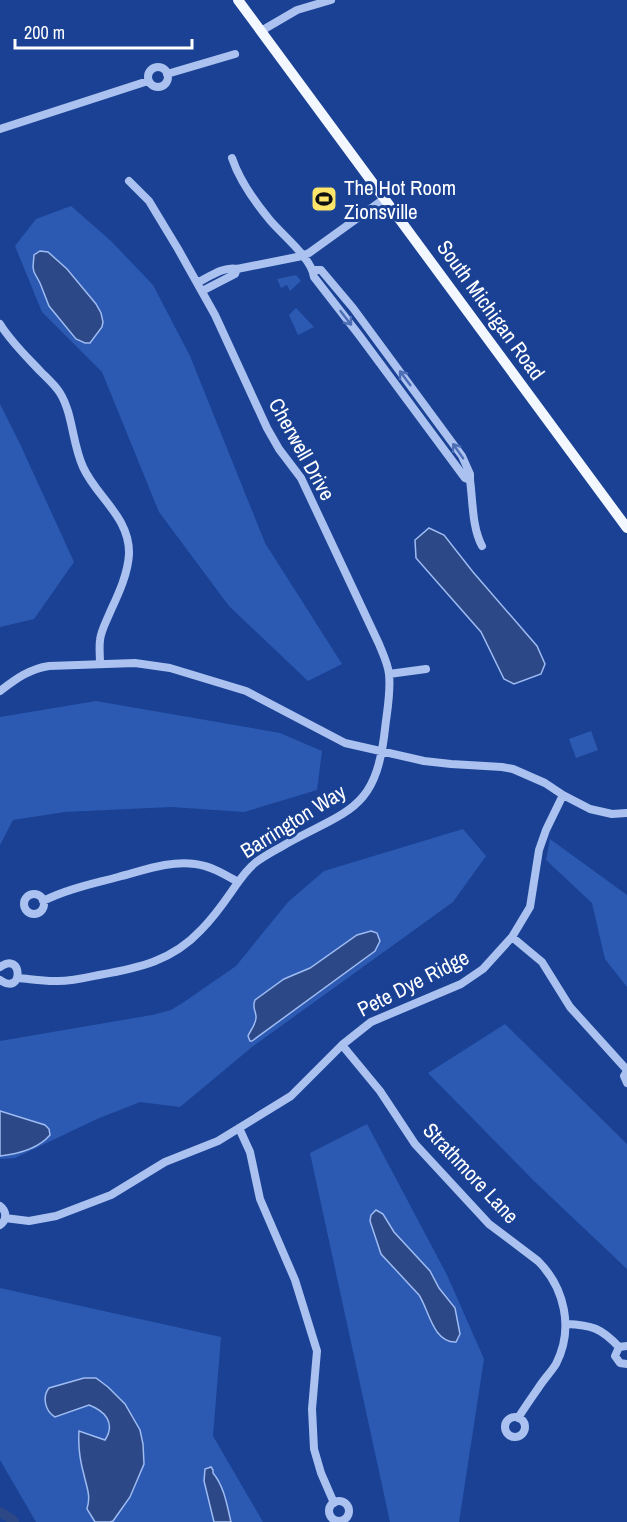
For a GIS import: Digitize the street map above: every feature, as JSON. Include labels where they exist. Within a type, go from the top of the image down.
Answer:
[{"type":"main road","name":"South Michigan Road","points":[[238,0],[627,528]]},
{"type":"street","points":[[261,31],[297,10],[331,0]]},
{"type":"street","points":[[167,74],[235,54]]},
{"type":"street","points":[[160,67],[167,74],[165,83],[160,87],[153,86],[148,81],[148,75],[154,68],[160,67]]},
{"type":"street","points":[[0,129],[148,81]]},
{"type":"street","points":[[232,158],[236,171],[268,218],[303,256],[313,270],[314,278],[465,478],[470,480]]},
{"type":"street","name":"Cherwell Drive","points":[[129,182],[149,201],[215,315],[267,428],[279,449],[301,478],[379,644],[389,674],[389,697],[382,753]]},
{"type":"street","points":[[197,283],[232,268],[237,269],[303,256],[384,199]]},
{"type":"street","points":[[202,291],[235,274],[237,269]]},
{"type":"street","points":[[313,270],[321,270],[353,308],[467,464],[478,538],[482,546]]},
{"type":"street","points":[[0,324],[8,338],[59,391],[64,401],[82,467],[93,485],[119,517],[127,535],[129,553],[127,570],[103,627],[99,642],[100,663]]},
{"type":"street","points":[[372,353],[382,347]]},
{"type":"street","points":[[431,432],[440,425]]},
{"type":"street","points":[[0,691],[16,678],[37,668],[49,666],[135,663],[170,668],[246,691],[345,743],[424,761],[502,767],[545,783],[563,795],[597,810],[612,814],[627,813]]},
{"type":"street","points":[[389,674],[426,669]]},
{"type":"street","name":"Barrington Way","points":[[18,978],[56,982],[76,979],[148,965],[178,950],[201,930],[247,870],[256,862],[355,806],[370,787],[382,753]]},
{"type":"street","name":"Pete Dye Ridge","points":[[0,1206],[5,1211],[3,1221],[29,1221],[56,1216],[111,1195],[165,1162],[218,1141],[291,1096],[342,1045],[371,1022],[461,984],[483,969],[512,937],[530,907],[539,850],[563,795]]},
{"type":"street","points":[[43,901],[82,886],[143,870],[183,863],[208,867],[238,882]]},
{"type":"street","points":[[512,937],[542,962],[570,1007],[627,1070],[624,1076],[627,1083]]},
{"type":"street","name":"Barrington Way","points":[[0,967],[8,963],[14,965],[18,971],[16,981],[10,984],[0,980]]},
{"type":"street","name":"Strathmore Lane","points":[[342,1045],[387,1100],[415,1144],[489,1224],[538,1260],[557,1285],[566,1316],[563,1342],[555,1364],[518,1418]]},
{"type":"street","points":[[239,1128],[250,1152],[260,1199],[295,1280],[317,1351],[312,1409],[314,1449],[334,1503]]},
{"type":"street","points":[[566,1324],[589,1326],[608,1335],[623,1346],[616,1353],[616,1359],[620,1363],[627,1364]]},
{"type":"street","points":[[342,1502],[349,1509],[344,1521],[334,1520],[330,1515],[329,1509],[334,1503],[342,1502]]},
{"type":"shaded area","points":[[71,206],[111,241],[153,285],[190,356],[265,543],[342,664],[308,681],[229,606],[159,512],[102,372],[42,312],[15,246],[36,219]]},
{"type":"shaded area","points":[[40,251],[48,252],[67,269],[101,313],[102,327],[90,343],[76,339],[49,306],[33,267],[34,255]]},
{"type":"shaded area","points":[[296,275],[301,281],[290,291],[287,285],[281,288],[277,279]]},
{"type":"shaded area","points":[[296,308],[314,327],[298,335],[289,315]]},
{"type":"shaded area","points":[[0,404],[74,562],[34,619],[0,627]]},
{"type":"shaded area","points":[[429,528],[444,535],[537,646],[545,664],[541,674],[514,684],[504,679],[481,632],[416,558],[415,540]]},
{"type":"shaded area","points":[[96,701],[280,733],[322,751],[317,790],[244,812],[171,807],[65,812],[13,820],[0,845],[0,717]]},
{"type":"shaded area","points":[[591,731],[598,750],[576,758],[569,739]]},
{"type":"shaded area","points":[[463,829],[486,856],[453,902],[252,1047],[180,1107],[140,1102],[97,1119],[15,1158],[0,1159],[0,1041],[171,1010],[236,966],[288,902],[324,871]]},
{"type":"shaded area","points":[[550,839],[627,895],[627,987],[605,959],[592,903],[546,860]]},
{"type":"shaded area","points":[[371,931],[377,933],[380,941],[375,951],[250,1041],[248,1036],[256,1019],[255,1000],[284,979],[310,968],[357,935]]},
{"type":"shaded area","points":[[505,1024],[627,1144],[627,1269],[533,1180],[428,1073]]},
{"type":"shaded area","points":[[0,1111],[45,1125],[50,1135],[40,1144],[27,1150],[0,1156]]},
{"type":"shaded area","points":[[367,1124],[447,1275],[484,1359],[459,1522],[390,1522],[310,1153]]},
{"type":"shaded area","points":[[376,1210],[383,1214],[394,1232],[430,1271],[439,1288],[455,1308],[460,1334],[456,1342],[448,1341],[437,1332],[419,1295],[381,1254],[370,1221],[371,1215]]},
{"type":"shaded area","points":[[0,1288],[221,1337],[213,1436],[263,1522],[36,1522],[0,1460]]},
{"type":"shaded area","points":[[84,1378],[96,1378],[125,1404],[140,1430],[143,1444],[144,1464],[130,1497],[110,1522],[95,1522],[87,1509],[89,1496],[81,1464],[79,1442],[79,1431],[105,1440],[109,1428],[107,1418],[89,1405],[55,1417],[46,1404],[49,1388]]},
{"type":"shaded area","points":[[211,1467],[222,1490],[231,1522],[214,1522],[204,1481],[205,1469]]},
{"type":"waterway","points":[[0,1512],[14,1522]]},
{"type":"place","name":"The Hot Room Zionsville","points":[[324,199]]}]
